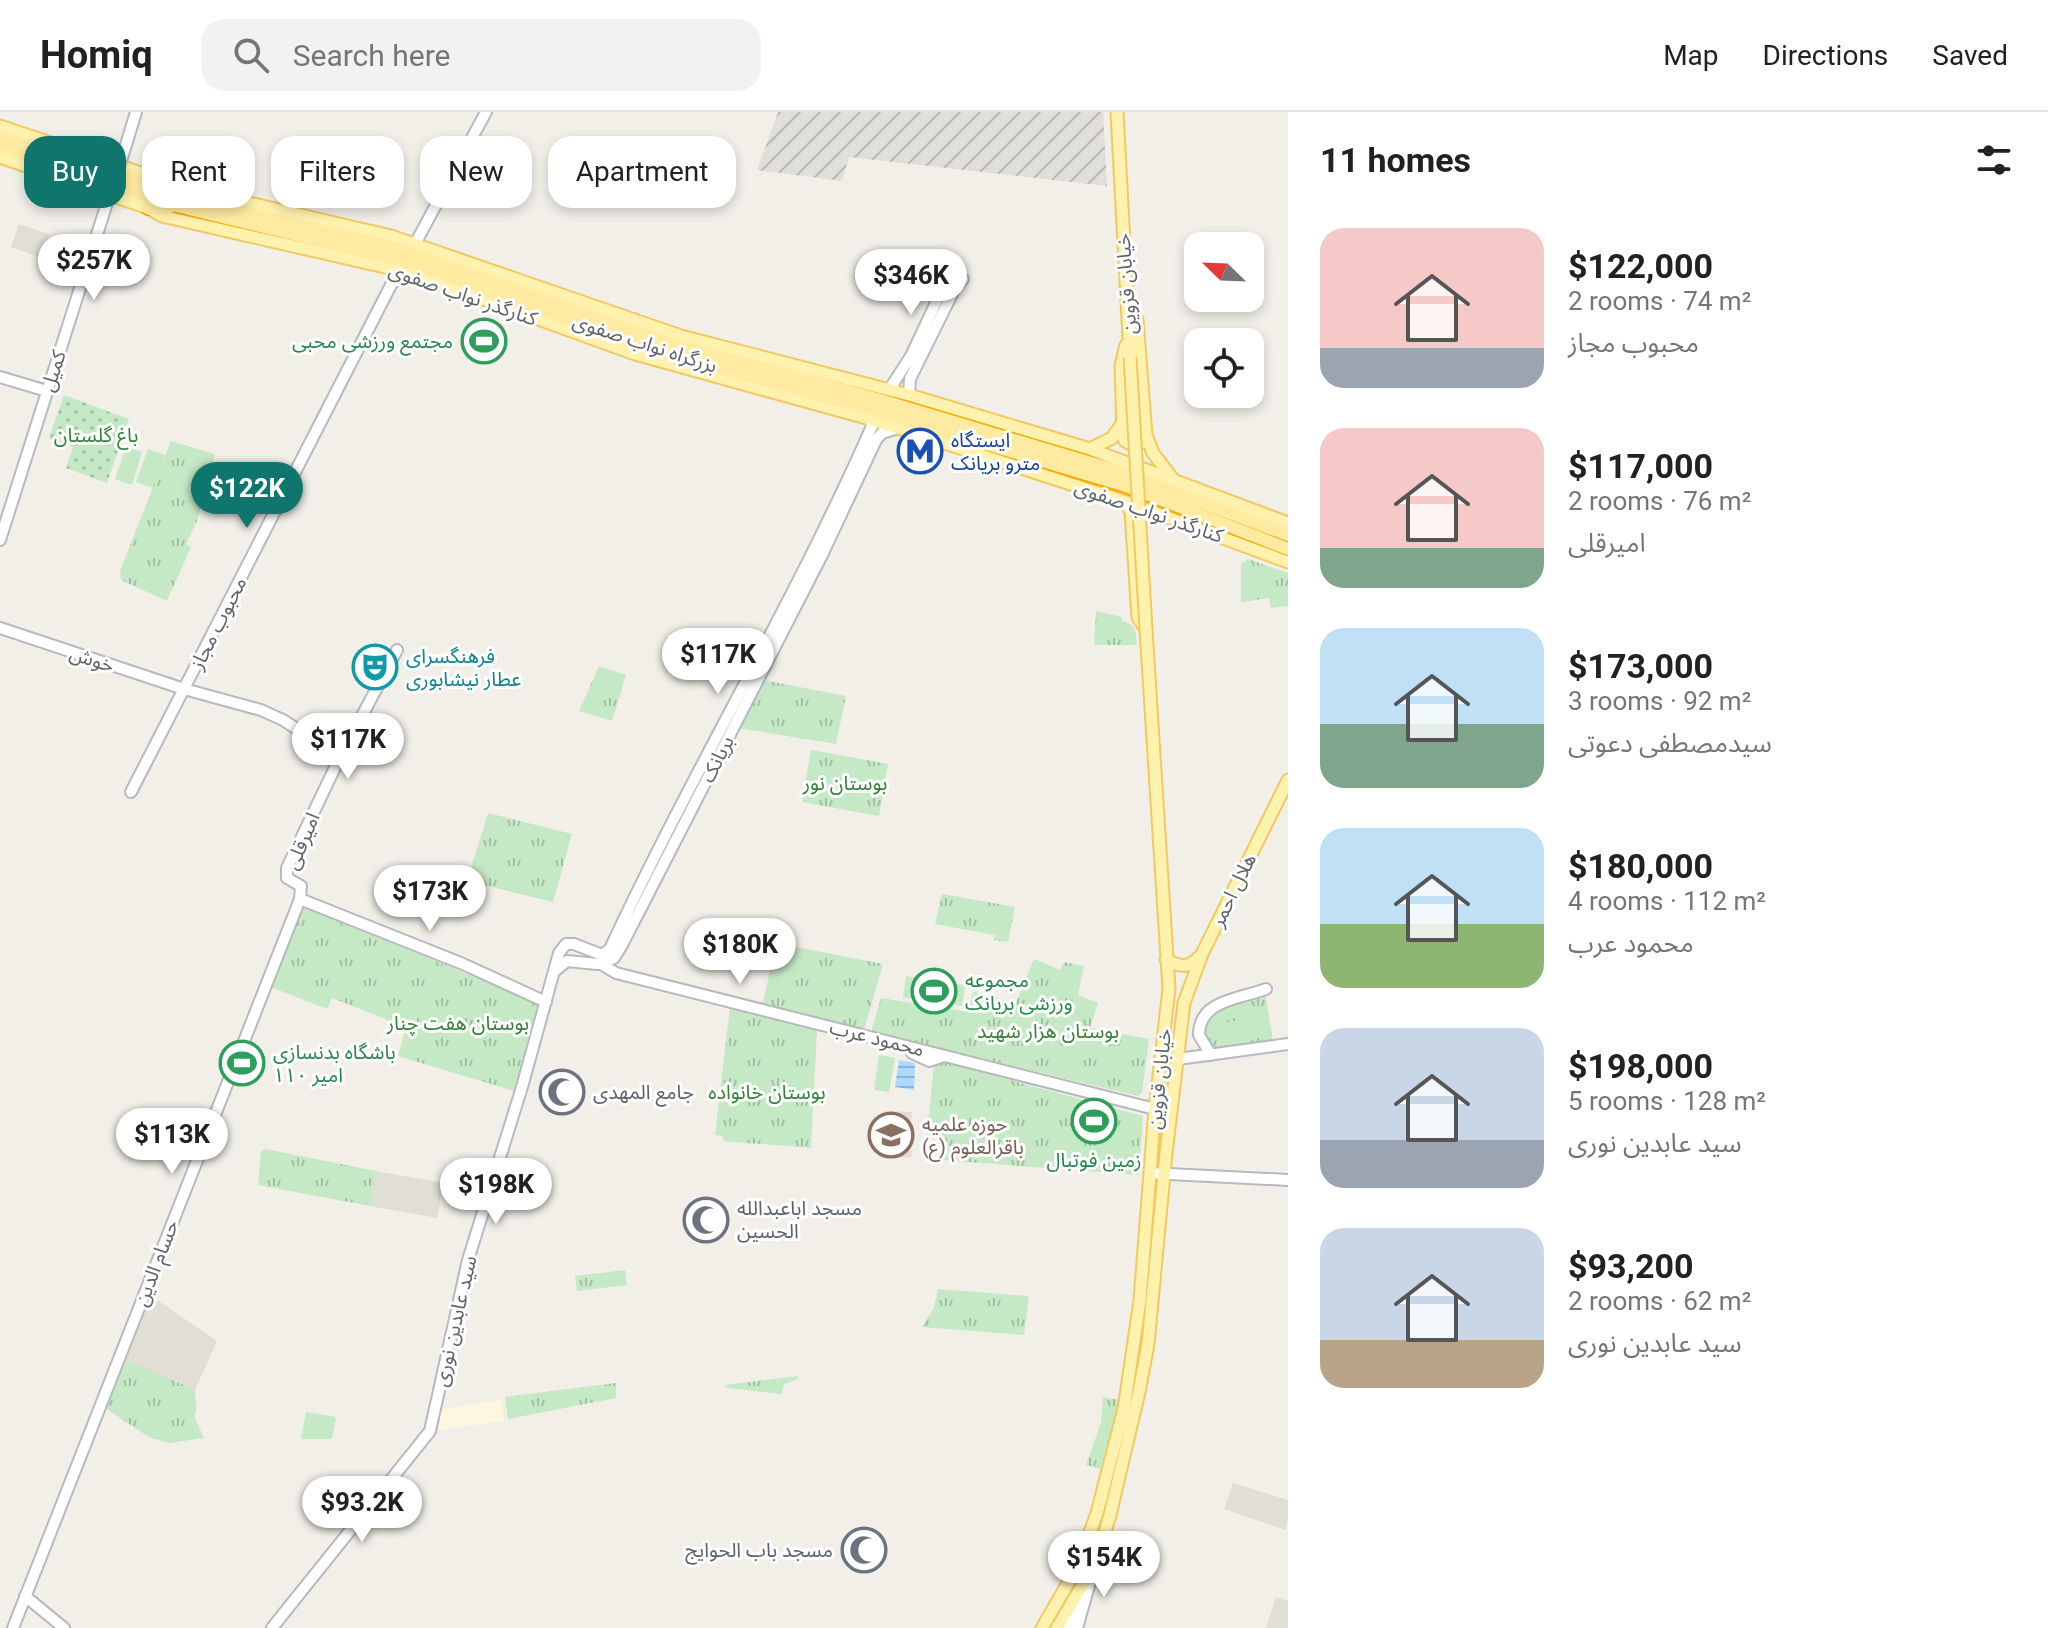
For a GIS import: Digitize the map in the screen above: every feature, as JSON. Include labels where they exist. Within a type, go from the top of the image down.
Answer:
[{"type":"highway","name":"بزرگراه نواب صفوی","points":[[0,137],[142,183]]},
{"type":"highway","name":"بزرگراه نواب صفوی","points":[[0,146],[142,194]]},
{"type":"highway","points":[[148,208],[166,208]]},
{"type":"highway","name":"بزرگراه نواب صفوی","points":[[185,208],[412,263],[651,349],[887,414],[1126,486],[1288,549]]},
{"type":"highway","name":"بزرگراه نواب صفوی","points":[[235,208],[402,250],[665,342],[877,399],[1121,472],[1288,535]]},
{"type":"main road","name":"کمیل","points":[[0,540],[136,112]]},
{"type":"main road","points":[[415,244],[486,112]]},
{"type":"main road","name":"خیابان قزوین","points":[[1042,1628],[1089,1540],[1124,1409],[1140,1300],[1155,1109],[1169,989],[1117,112]]},
{"type":"main road","name":"کنارگذر نواب صفوی","points":[[0,126],[189,189],[415,244],[681,336],[909,395],[1090,449],[1288,523]]},
{"type":"main road","name":"کنارگذر نواب صفوی","points":[[0,157],[142,206]]},
{"type":"main road","name":"کنارگذر نواب صفوی","points":[[148,208],[162,216],[411,273],[635,354],[870,419],[1123,501],[1288,562]]},
{"type":"main road","points":[[381,265],[392,283],[411,273]]},
{"type":"main road","points":[[889,390],[901,373],[948,277]]},
{"type":"main road","points":[[909,395],[910,379],[956,286],[963,279]]},
{"type":"main road","name":"محبوب مجاز","points":[[131,792],[392,283]]},
{"type":"main road","points":[[1136,304],[1146,435],[1153,453],[1173,479]]},
{"type":"main road","points":[[1130,329],[1121,365],[1123,435],[1127,443],[1137,445],[1146,435]]},
{"type":"main road","points":[[0,377],[47,391]]},
{"type":"main road","points":[[1090,449],[1112,438],[1121,426],[1123,416]]},
{"type":"main road","name":"بریانک","points":[[601,960],[611,960],[617,954],[838,499],[872,426],[870,419]]},
{"type":"main road","name":"بریانک","points":[[681,818],[822,555],[876,440],[882,433],[898,428]]},
{"type":"main road","points":[[1123,501],[1131,512],[1138,617],[1146,630]]},
{"type":"main road","name":"خوش","points":[[0,628],[184,689],[272,714],[340,757]]},
{"type":"main road","name":"امیرقلی","points":[[300,899],[301,886],[289,880],[286,872],[340,757],[397,650]]},
{"type":"main road","name":"هلال احمر","points":[[1184,1003],[1202,954],[1288,780]]},
{"type":"main road","points":[[300,899],[463,964],[546,1002]]},
{"type":"main road","name":"حسام الدین","points":[[13,1628],[300,899]]},
{"type":"main road","points":[[290,920],[318,906]]},
{"type":"main road","name":"محمود عرب","points":[[556,970],[559,953],[566,944],[574,944],[616,973],[1155,1109]]},
{"type":"main road","points":[[1166,960],[1186,967],[1202,954]]},
{"type":"main road","points":[[556,970],[567,961],[601,960]]},
{"type":"main road","name":"سید عابدین نوری","points":[[272,1628],[430,1431],[468,1260],[556,970]]},
{"type":"main road","points":[[1211,1055],[1199,1035],[1203,1014],[1213,1006],[1266,989]]},
{"type":"main road","name":"خیابان قزوین","points":[[1057,1628],[1096,1562],[1129,1442],[1148,1344],[1184,1003]]},
{"type":"main road","points":[[866,1035],[879,1043],[929,1061],[944,1056]]},
{"type":"main road","points":[[1178,1059],[1288,1044]]},
{"type":"main road","points":[[1150,1173],[1288,1180]]},
{"type":"main road","points":[[1077,1628],[1096,1562]]},
{"type":"main road","points":[[1066,1586],[1079,1593],[1069,1628]]},
{"type":"main road","points":[[25,1596],[64,1628]]},
{"type":"shaded area","points":[[778,112],[1103,112],[1107,186],[849,157],[842,181],[757,170]]},
{"type":"shaded area","points":[[19,224],[49,234],[41,258],[11,247]]},
{"type":"shaded area","name":"حوزه علمیه باقرالعلوم (ع)","points":[[885,1111],[912,1112],[911,1120],[899,1120],[897,1150],[912,1151],[911,1158],[882,1157]]},
{"type":"shaded area","points":[[376,1171],[443,1183],[437,1218],[370,1206]]},
{"type":"shaded area","points":[[150,1295],[217,1341],[195,1390],[124,1359]]},
{"type":"shaded area","points":[[501,1400],[504,1421],[438,1430],[441,1409]]},
{"type":"shaded area","points":[[1233,1483],[1288,1500],[1285,1530],[1224,1509]]},
{"type":"shaded area","points":[[1276,1597],[1288,1601],[1288,1628],[1266,1628]]},
{"type":"green space","name":"باغ گلستان","points":[[64,395],[129,419],[107,483],[66,468],[73,447],[49,438]]},
{"type":"green space","points":[[171,441],[215,454],[197,521],[186,544],[191,547],[167,601],[121,580],[120,571]]},
{"type":"green space","points":[[126,447],[142,452],[132,485],[115,479]]},
{"type":"green space","points":[[148,449],[165,455],[153,488],[136,482]]},
{"type":"green space","points":[[1248,559],[1288,573],[1288,606],[1271,608],[1269,598],[1241,602],[1241,564]]},
{"type":"green space","points":[[1096,611],[1122,617],[1122,621],[1134,629],[1137,645],[1094,645]]},
{"type":"green space","points":[[599,666],[626,675],[612,721],[579,711]]},
{"type":"green space","name":"بوستان نور","points":[[763,680],[846,696],[836,744],[738,728]]},
{"type":"green space","name":"بوستان نور","points":[[811,750],[888,764],[879,816],[802,802]]},
{"type":"green space","points":[[488,813],[572,834],[553,902],[467,881]]},
{"type":"green space","points":[[942,894],[1015,907],[1008,942],[994,940],[995,935],[935,924]]},
{"type":"green space","name":"بوستان هفت چنار","points":[[303,907],[538,1003],[514,1091],[398,1056],[406,1027],[332,998],[327,1009],[271,987]]},
{"type":"green space","points":[[776,943],[883,964],[864,1030],[763,1003]]},
{"type":"green space","name":"بوستان هزار شهید","points":[[1034,959],[1060,970],[1064,962],[1084,966],[1078,995],[1098,1003],[1090,1028],[1149,1039],[1142,1092],[1138,1096],[871,1032],[881,998],[968,1012],[973,992],[1016,1003]]},
{"type":"green space","points":[[282,963],[298,969],[289,993],[273,986]]},
{"type":"green space","name":"مجموعه ورزشی بریانک","points":[[906,976],[965,985],[962,1006],[903,997]]},
{"type":"green space","points":[[1265,992],[1273,1041],[1218,1049],[1203,1040],[1205,1015],[1211,1010],[1256,1000]]},
{"type":"green space","name":"بوستان خانواده","points":[[730,1007],[817,1030],[811,1148],[723,1141],[723,1136],[715,1135]]},
{"type":"green space","points":[[1262,1017],[1265,1037],[1224,1043],[1221,1023]]},
{"type":"green space","points":[[879,1055],[895,1058],[889,1092],[874,1090]]},
{"type":"green space","points":[[939,1061],[1143,1116],[1139,1175],[942,1160],[944,1137],[927,1135],[934,1064]]},
{"type":"green space","name":"زمین فوتبال","points":[[1078,1106],[1115,1117],[1109,1135],[1072,1125]]},
{"type":"green space","points":[[265,1149],[376,1171],[370,1206],[258,1185],[261,1151]]},
{"type":"green space","points":[[625,1270],[627,1285],[577,1291],[575,1276]]},
{"type":"green space","points":[[938,1289],[1029,1296],[1024,1335],[922,1327],[934,1308]]},
{"type":"green space","points":[[125,1359],[195,1390],[194,1416],[204,1438],[169,1443],[149,1437],[105,1408]]},
{"type":"green space","points":[[798,1376],[798,1379],[784,1384],[782,1394],[727,1388],[724,1385]]},
{"type":"green space","points":[[616,1383],[616,1398],[508,1419],[505,1397]]},
{"type":"green space","points":[[1103,1397],[1119,1400],[1103,1470],[1086,1465],[1101,1423]]},
{"type":"green space","points":[[306,1412],[336,1417],[332,1439],[301,1439]]},
{"type":"water","points":[[899,1060],[915,1063],[914,1090],[895,1087]]},
{"type":"place","name":"مجتمع ورزشی محبی","points":[[484,341]]},
{"type":"place","name":"ایستگاه مترو بریانک","points":[[920,451]]},
{"type":"place","name":"فرهنگسرای عطار نیشابوری","points":[[375,667]]},
{"type":"place","name":"مجموعه ورزشی بریانک","points":[[934,991]]},
{"type":"place","name":"باشگاه بدنسازی امیر ۱۱۰","points":[[242,1063]]},
{"type":"place","name":"جامع المهدی","points":[[562,1092]]},
{"type":"place","name":"زمین فوتبال","points":[[1094,1121]]},
{"type":"place","name":"حوزه علمیه باقرالعلوم (ع)","points":[[891,1135]]},
{"type":"place","name":"مسجد اباعبدالله الحسین","points":[[706,1220]]},
{"type":"place","name":"مسجد باب الحوایج","points":[[864,1550]]}]
